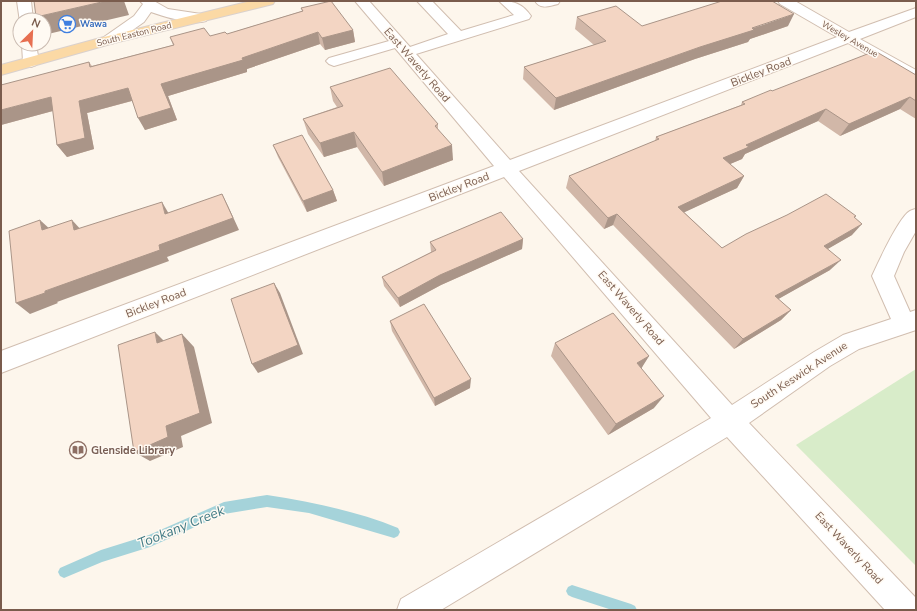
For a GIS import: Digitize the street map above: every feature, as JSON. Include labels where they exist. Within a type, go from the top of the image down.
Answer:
[{"type":"main road","name":"South Easton Road","points":[[1,70],[109,40],[268,1]]},
{"type":"street","points":[[24,1],[25,12]]},
{"type":"street","name":"East Waverly Road","points":[[362,1],[507,169],[730,421],[906,610]]},
{"type":"street","points":[[424,1],[458,36]]},
{"type":"street","points":[[334,61],[402,48],[425,48],[458,36],[524,16],[506,1]]},
{"type":"street","points":[[542,1],[545,3],[553,1]]},
{"type":"street","name":"Wesley Avenue","points":[[785,1],[916,77]]},
{"type":"street","points":[[109,40],[139,19],[148,3],[166,13],[201,18]]},
{"type":"street","name":"Bickley Road","points":[[1,362],[916,12]]},
{"type":"street","points":[[30,52],[31,62]]},
{"type":"street","points":[[910,322],[883,276],[889,259],[916,216]]},
{"type":"street","name":"South Keswick Avenue","points":[[412,610],[730,421],[822,359],[851,342],[910,322]]},
{"type":"green space","points":[[916,369],[916,566],[796,445]]},
{"type":"building","points":[[34,1],[106,1],[52,13],[52,12],[35,12]]},
{"type":"building","points":[[331,1],[353,30],[322,38],[318,32],[242,58],[243,60],[161,84],[171,108],[138,118],[128,88],[79,101],[85,138],[57,145],[51,97],[1,110],[1,85],[89,62],[90,67],[174,45],[170,37],[204,28],[210,36],[225,32],[227,34],[303,11],[301,8]]},
{"type":"building","points":[[722,1],[772,1],[794,14],[752,28],[754,30],[700,47],[556,98],[524,67],[606,41],[577,17],[616,6],[642,26]]},
{"type":"building","points":[[875,51],[916,75],[916,101],[910,97],[849,124],[826,109],[746,145],[749,147],[723,158],[744,176],[678,207],[722,248],[746,234],[787,215],[826,194],[856,216],[854,217],[862,224],[824,246],[841,260],[775,296],[791,310],[743,339],[617,214],[608,218],[569,176],[659,139],[656,137],[745,104],[742,102],[771,90],[772,91]]},
{"type":"building","points":[[390,68],[438,124],[435,126],[452,145],[382,172],[354,132],[320,143],[303,119],[343,106],[330,87]]},
{"type":"building","points":[[302,135],[333,190],[303,201],[273,145]]},
{"type":"building","points":[[222,194],[233,218],[159,245],[160,250],[45,291],[45,293],[16,303],[9,231],[40,220],[42,230],[72,220],[74,230],[162,202],[165,214]]},
{"type":"building","points":[[501,212],[523,239],[440,275],[398,298],[382,277],[436,250],[430,242]]},
{"type":"building","points":[[274,283],[298,345],[252,364],[231,299]]},
{"type":"building","points":[[424,304],[471,379],[434,398],[390,321]]},
{"type":"building","points":[[613,313],[649,356],[637,363],[664,396],[616,424],[555,343]]},
{"type":"building","points":[[155,332],[157,343],[182,334],[200,413],[166,426],[168,437],[134,452],[118,345]]},
{"type":"waterway","name":"Tookany Creek","points":[[64,572],[101,556],[150,541],[224,508],[267,501],[309,507],[394,532]]},
{"type":"waterway","name":"Tookany Creek","points":[[572,591],[631,610]]},
{"type":"place","name":"Wawa","points":[[67,24]]},
{"type":"place","name":"Glenside Library","points":[[78,450]]}]
